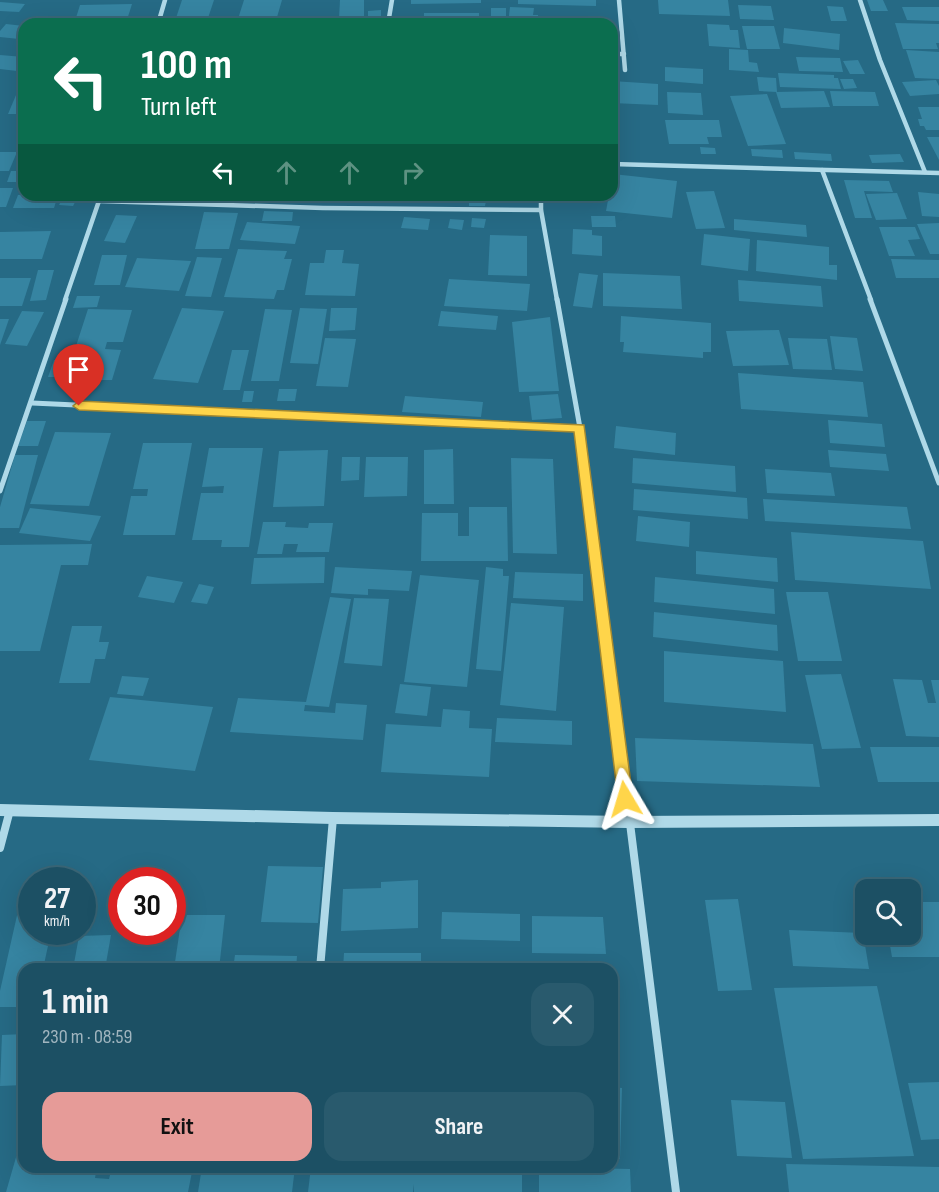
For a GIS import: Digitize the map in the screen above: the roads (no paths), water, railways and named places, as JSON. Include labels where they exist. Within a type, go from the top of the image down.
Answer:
[{"type":"street","points":[[160,18],[165,0]]},
{"type":"street","points":[[389,18],[392,0]]},
{"type":"street","points":[[619,0],[625,70]]},
{"type":"street","points":[[860,0],[880,60],[926,172]]},
{"type":"street","points":[[618,54],[624,54]]},
{"type":"street","points":[[618,164],[939,173]]},
{"type":"street","points":[[822,170],[939,483]]},
{"type":"street","points":[[0,491],[32,404],[99,201]]},
{"type":"street","points":[[167,201],[323,208],[541,210]]},
{"type":"street","points":[[541,201],[580,428],[676,1192]]},
{"type":"street","points":[[32,404],[580,428]]},
{"type":"street","points":[[0,848],[5,810],[628,822],[939,820]]},
{"type":"street","points":[[321,963],[333,818]]}]
